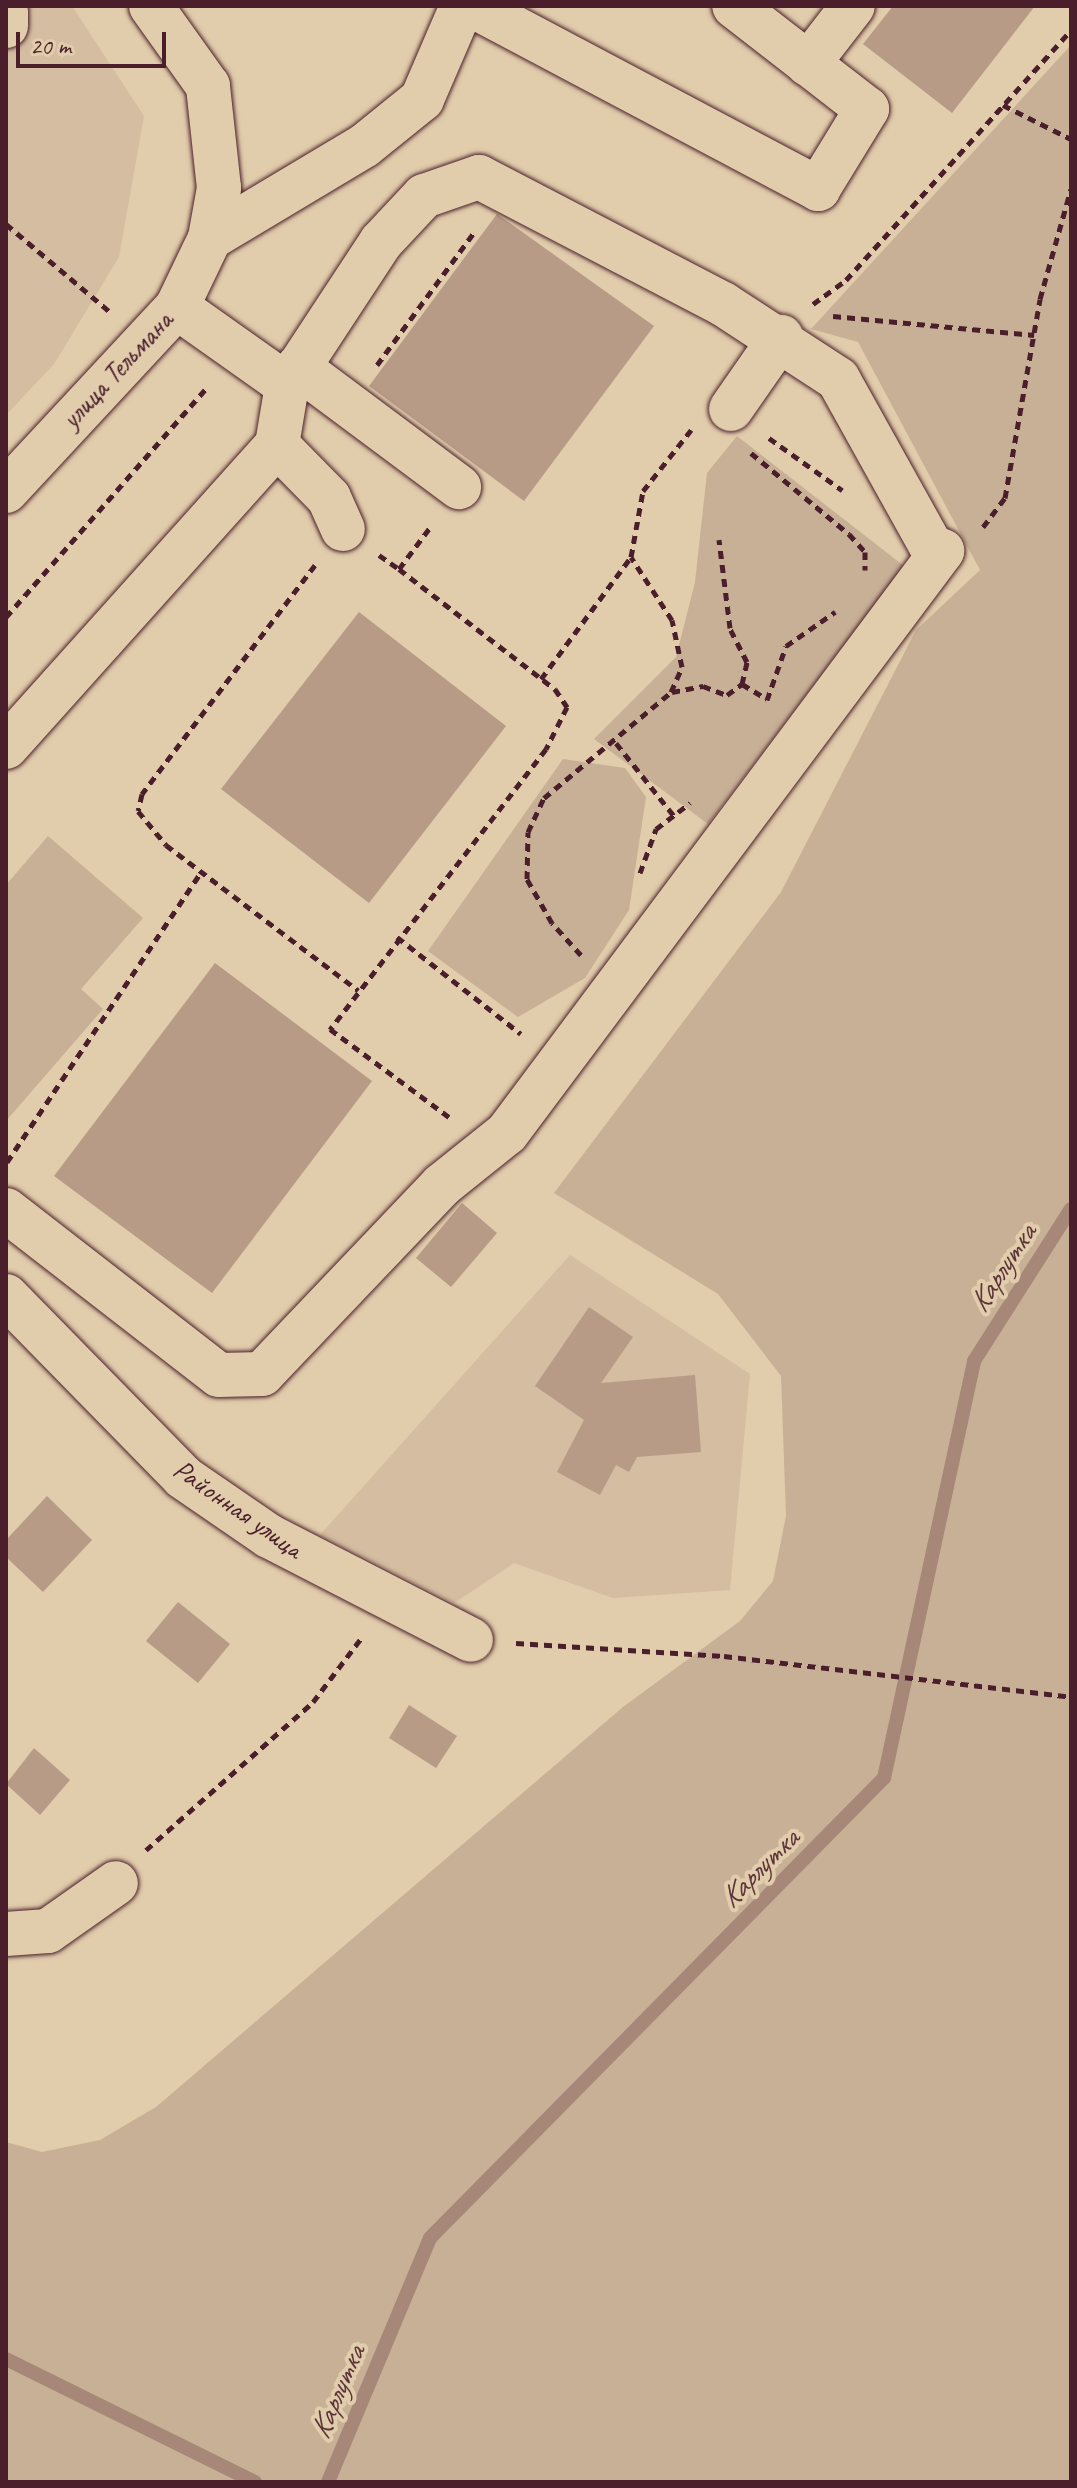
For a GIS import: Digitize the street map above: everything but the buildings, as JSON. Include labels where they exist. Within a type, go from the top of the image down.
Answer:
[{"type":"street","name":"улица Тельмана","points":[[6,491],[177,307],[210,238],[219,188],[208,86],[151,6]]},
{"type":"street","points":[[210,238],[364,146],[422,99],[462,6]]},
{"type":"street","points":[[473,6],[818,189],[867,109],[734,6]]},
{"type":"street","points":[[808,64],[853,6]]},
{"type":"street","points":[[6,11],[6,26]]},
{"type":"street","points":[[6,747],[277,445],[292,376],[381,242],[424,196],[479,177],[781,337],[838,379],[931,546],[942,551],[867,608],[560,1064],[507,1133],[442,1185],[262,1374],[219,1375],[6,1210]]},
{"type":"street","points":[[177,307],[363,416],[448,502]]},
{"type":"street","points":[[732,425],[781,337]]},
{"type":"street","points":[[277,445],[329,498],[343,529]]},
{"type":"street","name":"Районная улица","points":[[6,1296],[183,1477],[269,1536],[378,1597],[471,1640]]},
{"type":"street","points":[[6,1934],[48,1931],[116,1883]]},
{"type":"path","points":[[1034,335],[800,313],[846,280],[1071,30]]},
{"type":"path","points":[[1003,105],[1071,139]]},
{"type":"path","points":[[942,551],[975,538],[1005,498],[1034,335],[1071,189]]},
{"type":"path","points":[[363,416],[373,400],[362,385],[485,218]]},
{"type":"path","points":[[6,224],[116,317]]},
{"type":"path","points":[[6,617],[215,378]]},
{"type":"path","points":[[732,425],[827,480]]},
{"type":"path","points":[[541,679],[631,557],[643,491],[732,425]]},
{"type":"path","points":[[732,425],[865,552],[867,608],[786,646],[764,713]]},
{"type":"path","points":[[399,569],[448,502]]},
{"type":"path","points":[[358,990],[201,872],[148,828],[138,811],[142,794],[343,529],[541,679],[567,707],[546,749],[397,937],[330,1029],[455,1121],[445,1133]]},
{"type":"path","points":[[671,692],[703,686],[727,695],[742,684],[747,662],[730,628],[719,540]]},
{"type":"path","points":[[594,960],[578,954],[552,923],[527,879],[528,832],[544,798],[616,743],[671,692],[682,667],[672,620],[631,557]]},
{"type":"path","points":[[742,684],[767,699]]},
{"type":"path","points":[[616,743],[674,816]]},
{"type":"path","points":[[637,889],[656,829],[700,796]]},
{"type":"path","points":[[10,1158],[45,1095],[201,872]]},
{"type":"path","points":[[397,937],[560,1064]]},
{"type":"path","points":[[116,1883],[313,1702],[362,1637],[378,1597]]},
{"type":"path","points":[[471,1640],[724,1656],[1071,1697]]},
{"type":"shaded area","points":[[6,6],[72,6],[144,116],[119,257],[54,364],[6,415]]},
{"type":"shaded area","points":[[1071,45],[1071,2482],[6,2482],[6,2142],[42,2152],[100,2140],[156,2107],[623,1707],[740,1621],[773,1581],[786,1516],[781,1376],[718,1294],[554,1193],[781,892],[916,630],[980,570],[858,342],[811,329]]},
{"type":"shaded area","points":[[737,436],[904,566],[708,824],[594,739],[676,657],[695,582],[707,473]]},
{"type":"shaded area","points":[[563,759],[625,768],[646,797],[629,910],[585,978],[518,1017],[428,951]]},
{"type":"shaded area","points":[[48,836],[143,918],[81,989],[103,1009],[6,1121],[6,885]]},
{"type":"shaded area","points":[[570,1255],[750,1374],[730,1590],[613,1598],[514,1563],[454,1603],[320,1535]]},
{"type":"waterway","name":"Карлутка","points":[[328,2482],[430,2238],[884,1778],[974,1361],[1071,1209]]},
{"type":"waterway","points":[[6,2359],[255,2482]]}]
